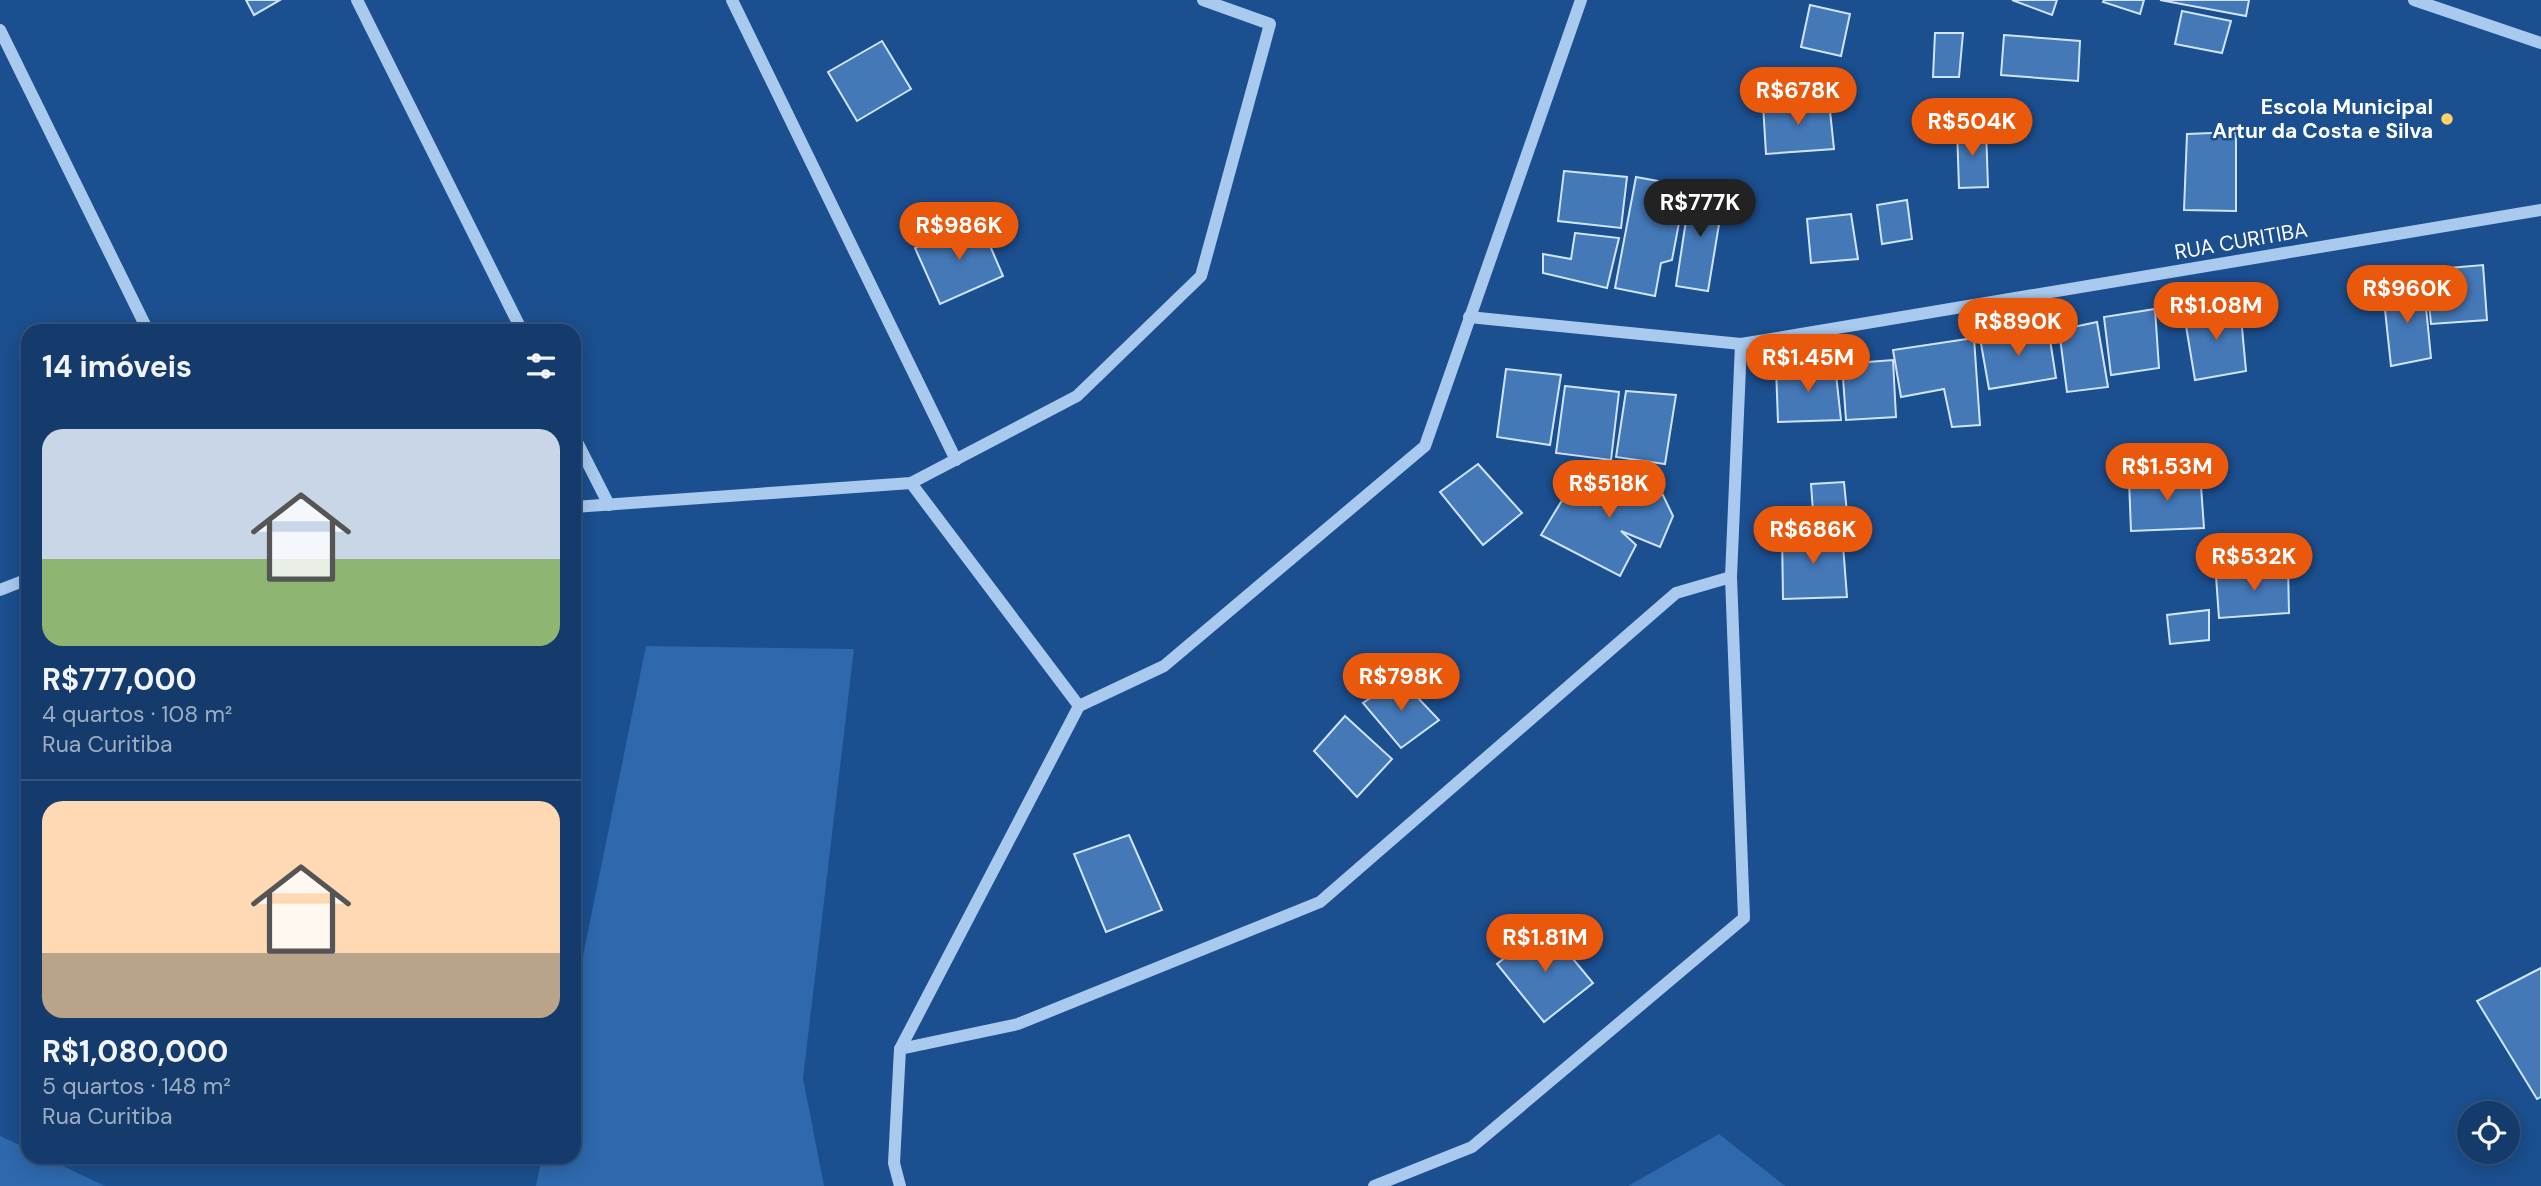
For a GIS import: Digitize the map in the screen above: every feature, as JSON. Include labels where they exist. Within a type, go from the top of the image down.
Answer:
[{"type":"street","points":[[357,0],[519,324]]},
{"type":"street","points":[[732,0],[956,460]]},
{"type":"street","points":[[581,507],[911,483],[1077,396],[1200,276],[1270,24],[1203,0]]},
{"type":"street","points":[[900,1186],[894,1163],[901,1049],[1079,706],[1164,667],[1425,446],[1581,0]]},
{"type":"street","points":[[2414,0],[2541,43]]},
{"type":"street","points":[[0,30],[145,324]]},
{"type":"street","name":"RUA CURITIBA","points":[[1469,317],[1741,344],[2541,210]]},
{"type":"street","points":[[1374,1186],[1472,1147],[1744,918],[1731,577],[1741,344]]},
{"type":"street","points":[[581,450],[608,505]]},
{"type":"street","points":[[911,483],[1079,706]]},
{"type":"street","points":[[901,1049],[1018,1024],[1320,902],[1675,593],[1731,577]]},
{"type":"street","points":[[0,590],[21,582]]},
{"type":"shaded area","points":[[646,646],[854,649],[803,1078],[824,1186],[536,1186],[541,1164],[581,1164],[581,966]]},
{"type":"shaded area","points":[[1719,1134],[1785,1186],[1628,1186]]},
{"type":"shaded area","points":[[0,1136],[21,1146],[21,1164],[59,1164],[105,1186],[0,1186]]},
{"type":"building","points":[[246,0],[280,0],[254,15]]},
{"type":"building","points":[[2012,0],[2057,0],[2052,15]]},
{"type":"building","points":[[2144,0],[2140,14],[2103,2]]},
{"type":"building","points":[[2160,0],[2249,0],[2246,16]]},
{"type":"building","points":[[1810,5],[1850,14],[1841,56],[1801,47]]},
{"type":"building","points":[[2182,11],[2231,21],[2222,53],[2175,44]]},
{"type":"building","points":[[1935,33],[1963,33],[1959,77],[1933,77]]},
{"type":"building","points":[[2004,35],[2080,41],[2078,81],[2001,75]]},
{"type":"building","points":[[882,41],[911,89],[857,121],[828,72]]},
{"type":"building","points":[[1829,101],[1834,149],[1766,154],[1763,104]]},
{"type":"building","points":[[1986,128],[1988,187],[1959,188],[1957,129]]},
{"type":"building","points":[[2236,132],[2236,211],[2184,210],[2187,134]]},
{"type":"building","points":[[1564,171],[1627,177],[1621,228],[1558,221]]},
{"type":"building","points":[[1636,177],[1686,186],[1672,260],[1661,263],[1655,296],[1615,288]]},
{"type":"building","points":[[1691,188],[1724,194],[1708,291],[1676,286]]},
{"type":"building","points":[[1907,200],[1912,239],[1882,244],[1877,205]]},
{"type":"building","points":[[1851,214],[1858,259],[1811,263],[1807,219]]},
{"type":"building","points":[[979,220],[1003,276],[940,304],[915,248]]},
{"type":"building","points":[[1575,233],[1619,238],[1607,288],[1543,273],[1543,254],[1571,259]]},
{"type":"building","points":[[2483,265],[2487,320],[2431,324],[2426,270]]},
{"type":"building","points":[[2424,287],[2431,358],[2391,366],[2383,291]]},
{"type":"building","points":[[2240,306],[2246,371],[2195,380],[2184,314]]},
{"type":"building","points":[[2155,309],[2159,368],[2111,375],[2104,317]]},
{"type":"building","points":[[2097,322],[2108,387],[2067,392],[2059,330]]},
{"type":"building","points":[[2048,327],[2056,378],[1989,389],[1980,338]]},
{"type":"building","points":[[1974,338],[1980,425],[1952,427],[1944,389],[1901,397],[1893,350]]},
{"type":"building","points":[[1893,360],[1896,417],[1846,420],[1842,364]]},
{"type":"building","points":[[1835,365],[1841,420],[1778,422],[1776,368]]},
{"type":"building","points":[[1506,369],[1561,375],[1550,445],[1497,437]]},
{"type":"building","points":[[1565,386],[1619,392],[1611,460],[1556,453]]},
{"type":"building","points":[[1626,391],[1676,395],[1665,464],[1616,457]]},
{"type":"building","points":[[1478,464],[1522,513],[1483,545],[1440,492]]},
{"type":"building","points":[[2200,472],[2204,528],[2131,531],[2129,480]]},
{"type":"building","points":[[1578,474],[1627,491],[1635,475],[1659,487],[1673,516],[1660,547],[1621,531],[1636,545],[1620,576],[1541,535]]},
{"type":"building","points":[[1844,482],[1848,523],[1814,525],[1811,484]]},
{"type":"building","points":[[1842,532],[1847,597],[1783,599],[1782,533]]},
{"type":"building","points":[[2288,566],[2289,613],[2219,618],[2216,576]]},
{"type":"building","points":[[2209,610],[2209,640],[2170,644],[2167,615]]},
{"type":"building","points":[[1399,678],[1439,720],[1401,748],[1363,703]]},
{"type":"building","points":[[1345,716],[1392,759],[1357,797],[1314,751]]},
{"type":"building","points":[[1129,835],[1162,910],[1106,932],[1074,854]]},
{"type":"building","points":[[1545,925],[1593,983],[1544,1022],[1497,964]]},
{"type":"building","points":[[2541,968],[2541,1097],[2537,1099],[2477,1001]]},
{"type":"place","name":"Escola Municipal Artur da Costa e Silva","points":[[2447,119]]}]
